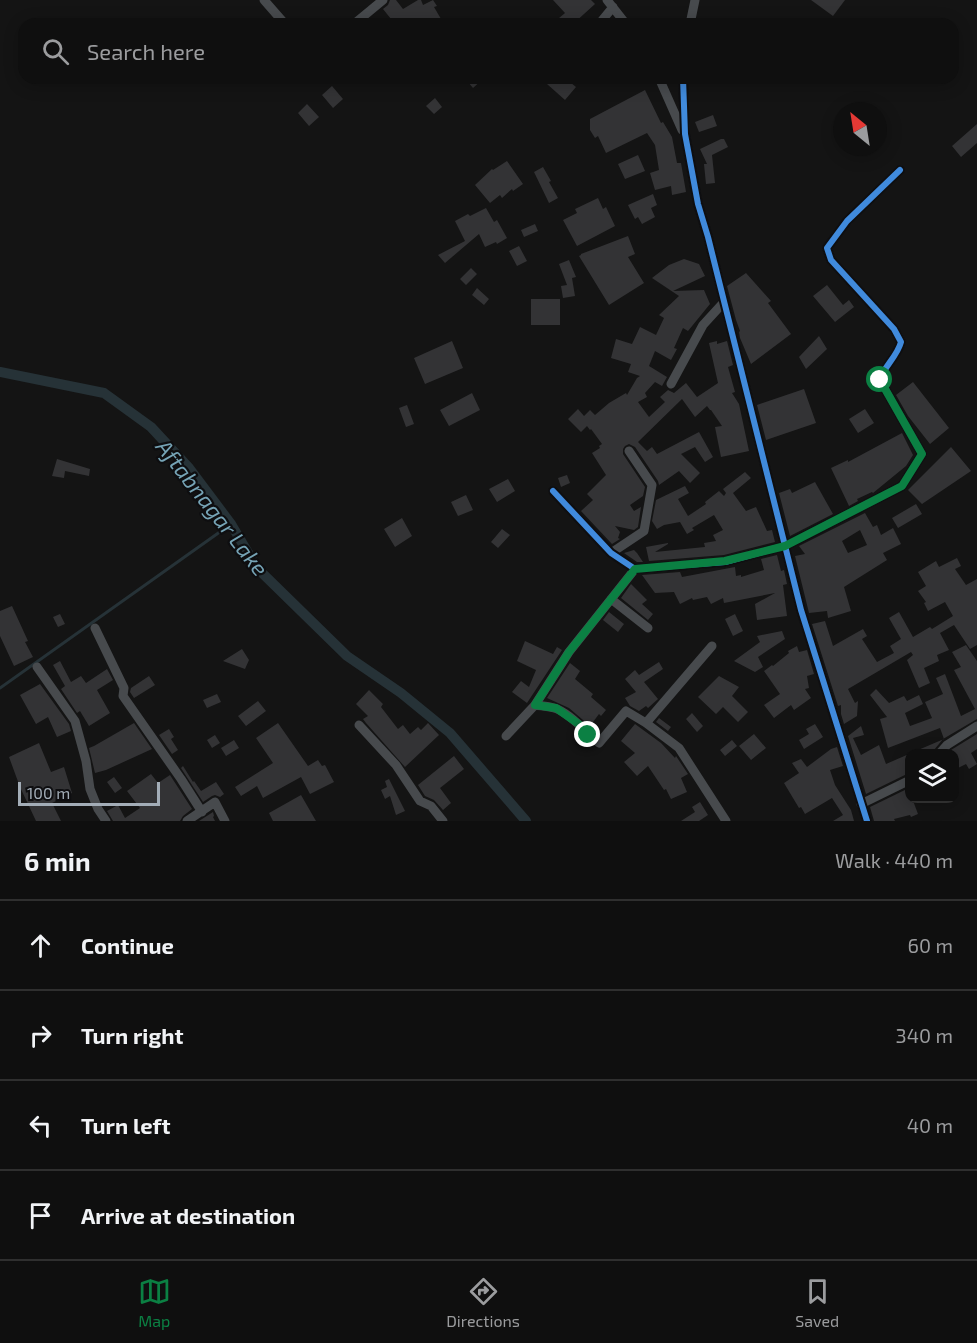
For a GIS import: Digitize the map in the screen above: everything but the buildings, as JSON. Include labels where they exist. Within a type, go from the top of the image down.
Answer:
[{"type":"street","points":[[264,0],[280,18]]},
{"type":"street","points":[[361,18],[383,0]]},
{"type":"street","points":[[691,18],[695,0]]},
{"type":"street","points":[[602,18],[610,3],[622,18]]},
{"type":"street","points":[[662,84],[685,134]]},
{"type":"street","points":[[683,84],[685,134],[698,204],[801,610],[867,821]]},
{"type":"street","points":[[553,490],[611,553],[635,569],[725,561],[785,546],[902,486],[922,454],[880,380],[882,372],[898,351],[901,342],[894,329],[831,260],[827,248],[847,221],[900,170]]},
{"type":"street","points":[[671,384],[703,325],[724,302]]},
{"type":"street","points":[[611,553],[644,531],[652,485],[628,452]]},
{"type":"street","points":[[506,736],[535,705],[569,652],[635,569]]},
{"type":"street","points":[[611,599],[648,628]]},
{"type":"street","points":[[95,628],[124,688],[123,696],[182,778],[202,812]]},
{"type":"street","points":[[646,723],[712,646]]},
{"type":"street","points":[[37,668],[75,721],[86,761],[90,789],[106,821]]},
{"type":"street","points":[[535,705],[556,708],[580,725],[599,743],[627,711],[679,748],[726,821]]},
{"type":"street","points":[[360,725],[396,765],[420,801],[431,806],[443,821]]},
{"type":"street","points":[[943,749],[977,726]]},
{"type":"street","points":[[861,804],[905,782]]},
{"type":"street","points":[[187,821],[216,802],[225,821]]},
{"type":"waterway","name":"Aftabnagar Lake","points":[[0,372],[104,393],[151,427],[189,468],[231,524],[257,568],[347,656],[401,693],[450,733],[526,821]]},
{"type":"waterway","points":[[0,688],[231,524]]},
{"type":"cycle path","points":[[683,84],[685,134],[698,204],[801,610],[867,821]]},
{"type":"cycle path","points":[[553,491],[611,553],[635,569],[725,562],[785,546],[902,486],[922,454],[880,380],[901,342],[894,329],[831,260],[827,248],[847,221],[900,170]]},
{"type":"route","points":[[588,735],[580,725],[556,708],[535,705],[569,652],[635,569],[725,561],[785,546],[902,486],[922,454],[880,380]]}]
